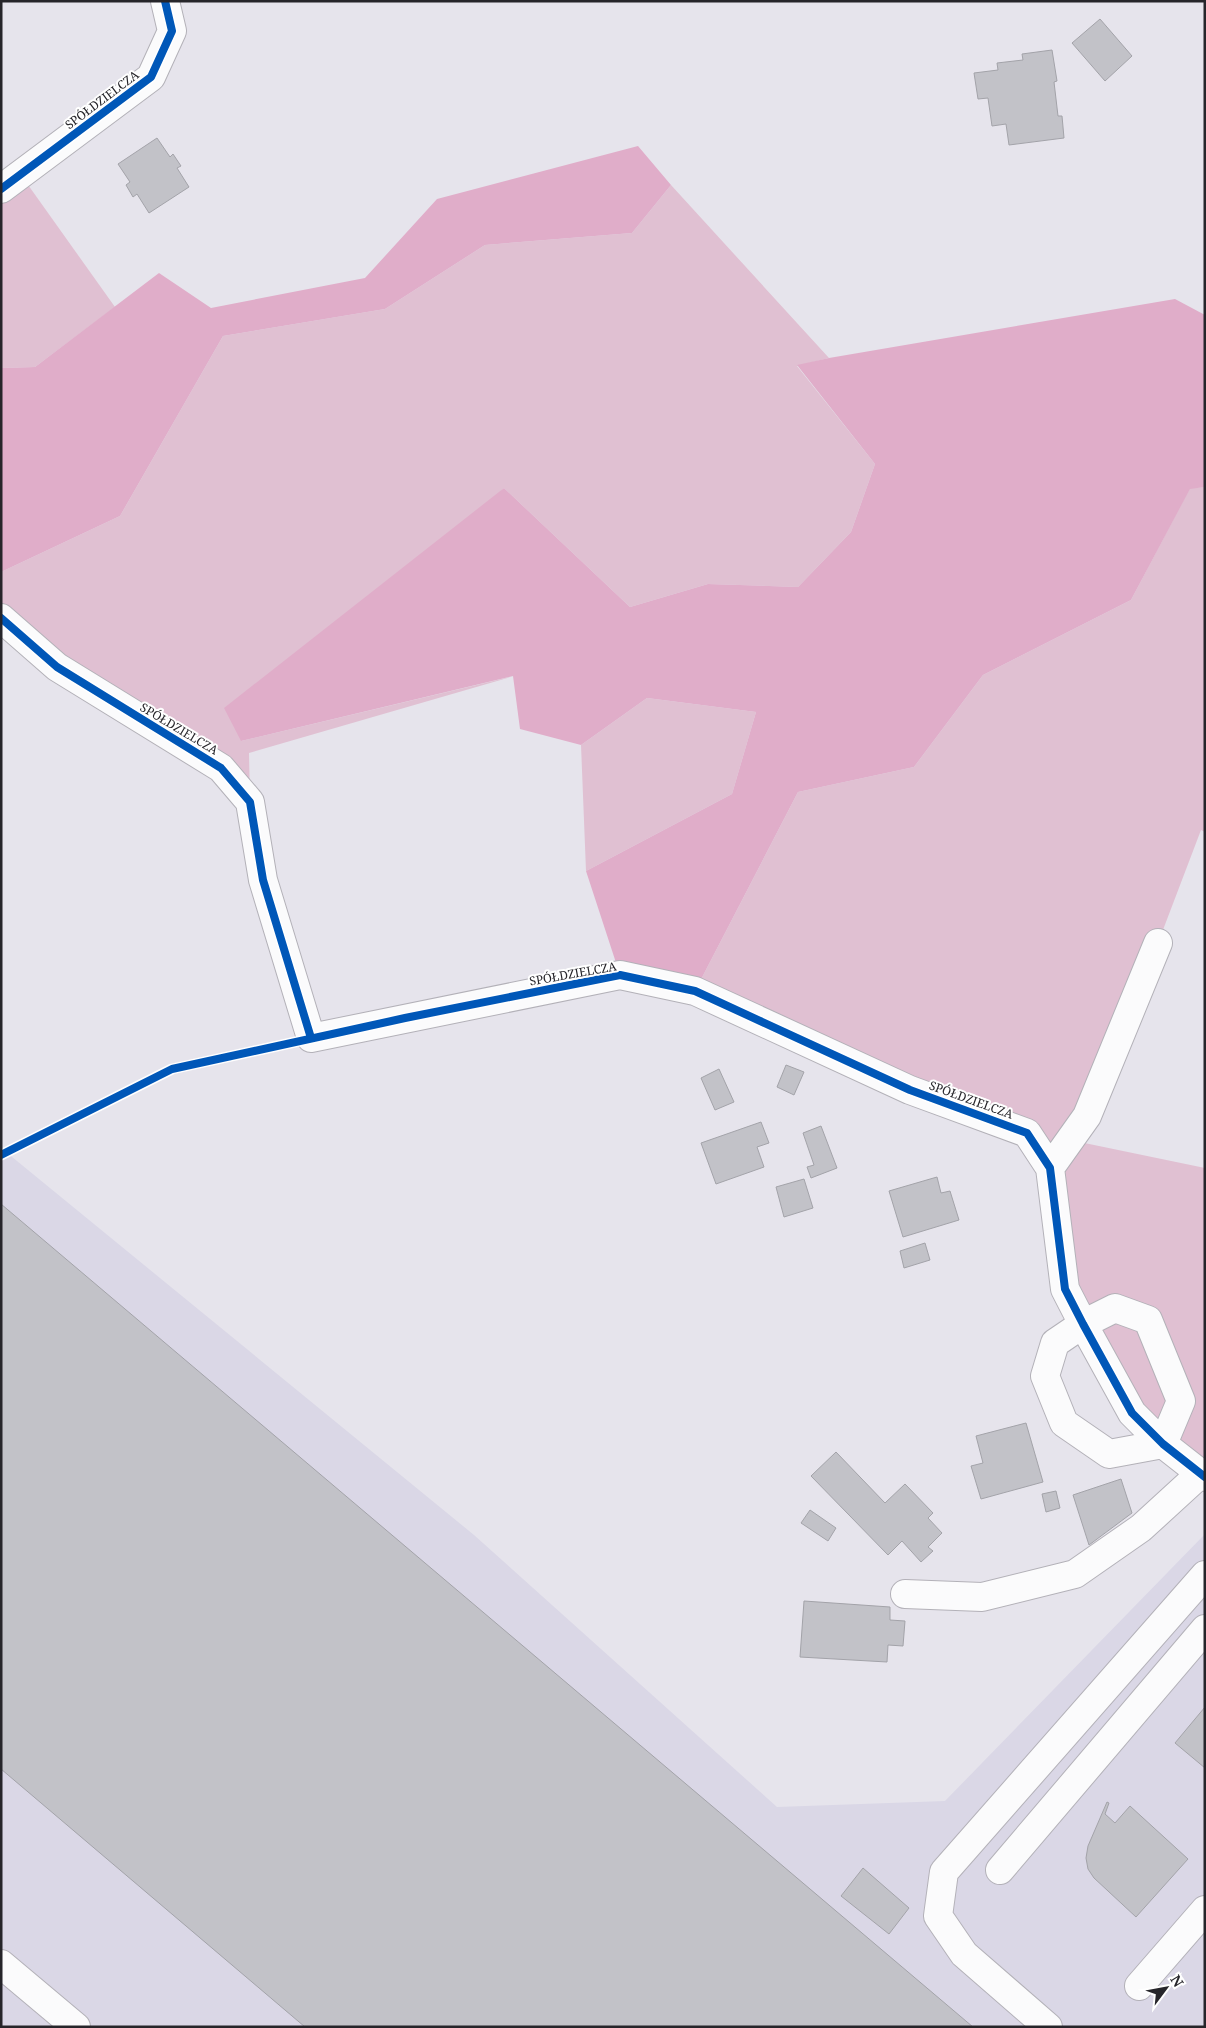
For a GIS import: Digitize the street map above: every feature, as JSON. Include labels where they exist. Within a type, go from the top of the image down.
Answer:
[{"type":"street","name":"SPÓŁDZIELCZA","points":[[1,189],[151,77],[172,31],[165,1]]},
{"type":"street","name":"SPÓŁDZIELCZA","points":[[1,618],[57,667],[222,768],[250,802],[263,880],[311,1038],[620,976],[695,991],[910,1090],[1027,1132],[1050,1168],[1065,1289],[1082,1324],[1132,1413],[1163,1444],[1202,1476]]},
{"type":"street","points":[[1050,1168],[1087,1116],[1158,943]]},
{"type":"street","points":[[1114,1308],[1148,1320],[1181,1400],[1163,1444],[1109,1454],[1064,1423],[1045,1376],[1055,1343],[1082,1324],[1114,1308]]},
{"type":"street","points":[[905,1594],[982,1597],[1075,1574],[1142,1528],[1202,1476]]},
{"type":"street","points":[[1048,2027],[964,1954],[938,1916],[944,1872],[1205,1575]]},
{"type":"street","points":[[1000,1870],[1205,1629]]},
{"type":"street","points":[[1139,1986],[1205,1910]]},
{"type":"street","points":[[1,1964],[76,2027]]},
{"type":"shaded area","points":[[638,146],[671,185],[632,233],[485,245],[385,309],[223,336],[120,516],[1,572],[1,368],[35,367],[159,273],[211,308],[365,278],[437,199]]},
{"type":"shaded area","points":[[21,175],[115,307],[35,367],[1,368],[1,189]]},
{"type":"shaded area","points":[[671,185],[829,358],[797,366],[875,464],[851,532],[798,587],[708,584],[630,607],[504,488],[241,741],[514,676],[249,753],[250,802],[1,618],[1,572],[120,516],[223,336],[385,309],[485,245],[632,233]]},
{"type":"shaded area","points":[[1175,299],[1205,315],[1205,487],[1190,489],[1131,600],[983,675],[914,767],[798,792],[695,991],[620,975],[586,871],[732,794],[756,712],[647,698],[581,745],[520,729],[513,676],[241,741],[224,708],[504,488],[630,607],[708,584],[798,587],[851,532],[875,464],[797,365]]},
{"type":"shaded area","points":[[1205,487],[1205,832],[1201,830],[1158,943],[1070,1140],[1205,1168],[1205,1465],[1163,1444],[1083,1324],[1027,1133],[695,991],[798,792],[914,767],[983,675],[1131,600],[1190,488]]},
{"type":"shaded area","points":[[647,698],[756,712],[732,794],[586,871],[581,745]]},
{"type":"shaded area","points":[[6,1152],[474,1535],[777,1807],[945,1801],[1205,1534],[1205,2027],[1,2027],[1,1155]]},
{"type":"building","points":[[1100,19],[1132,56],[1105,81],[1072,43]]},
{"type":"building","points":[[1052,50],[1057,81],[1054,82],[1058,116],[1062,116],[1064,138],[1009,145],[1006,124],[992,126],[988,98],[978,99],[974,73],[998,70],[997,63],[1023,60],[1022,54]]},
{"type":"building","points":[[157,138],[170,157],[173,154],[181,166],[177,168],[189,187],[149,213],[137,194],[133,197],[126,185],[130,182],[118,164]]},
{"type":"building","points":[[786,1065],[804,1072],[794,1095],[777,1087]]},
{"type":"building","points":[[719,1069],[734,1102],[715,1110],[701,1078]]},
{"type":"building","points":[[761,1122],[769,1143],[757,1147],[764,1167],[716,1184],[701,1143]]},
{"type":"building","points":[[821,1126],[837,1168],[811,1178],[807,1167],[814,1165],[803,1133]]},
{"type":"building","points":[[937,1177],[941,1193],[950,1191],[959,1220],[903,1237],[889,1191]]},
{"type":"building","points":[[804,1179],[813,1208],[784,1217],[776,1187]]},
{"type":"building","points":[[1,1204],[973,2027],[305,2027],[1,1769]]},
{"type":"building","points":[[925,1243],[930,1260],[904,1268],[900,1251]]},
{"type":"building","points":[[1026,1423],[1043,1482],[981,1499],[971,1466],[983,1463],[976,1436]]},
{"type":"building","points":[[836,1452],[885,1503],[905,1484],[933,1513],[928,1518],[942,1533],[928,1547],[933,1551],[921,1562],[902,1541],[888,1555],[811,1476]]},
{"type":"building","points":[[1121,1479],[1132,1513],[1089,1545],[1073,1495]]},
{"type":"building","points":[[1056,1491],[1060,1508],[1046,1512],[1042,1494]]},
{"type":"building","points":[[810,1510],[836,1528],[828,1541],[801,1523]]},
{"type":"building","points":[[804,1601],[890,1607],[890,1620],[905,1621],[903,1646],[888,1645],[887,1662],[800,1657]]},
{"type":"building","points":[[1205,1707],[1205,1768],[1175,1743]]},
{"type":"building","points":[[1107,1802],[1109,1803],[1105,1814],[1115,1823],[1130,1806],[1188,1859],[1136,1917],[1094,1878],[1088,1869],[1086,1858],[1088,1846]]},
{"type":"building","points":[[863,1868],[909,1908],[889,1934],[841,1896]]},
{"type":"cycle path","points":[[1,189],[151,77],[172,31],[165,1]]},
{"type":"cycle path","points":[[1,618],[57,667],[221,768],[250,802],[263,880],[311,1038]]},
{"type":"cycle path","points":[[1,1155],[172,1069],[405,1018],[620,975],[695,991],[910,1090],[1027,1133],[1050,1168],[1065,1289],[1083,1324],[1132,1413],[1163,1444],[1205,1477]]}]
